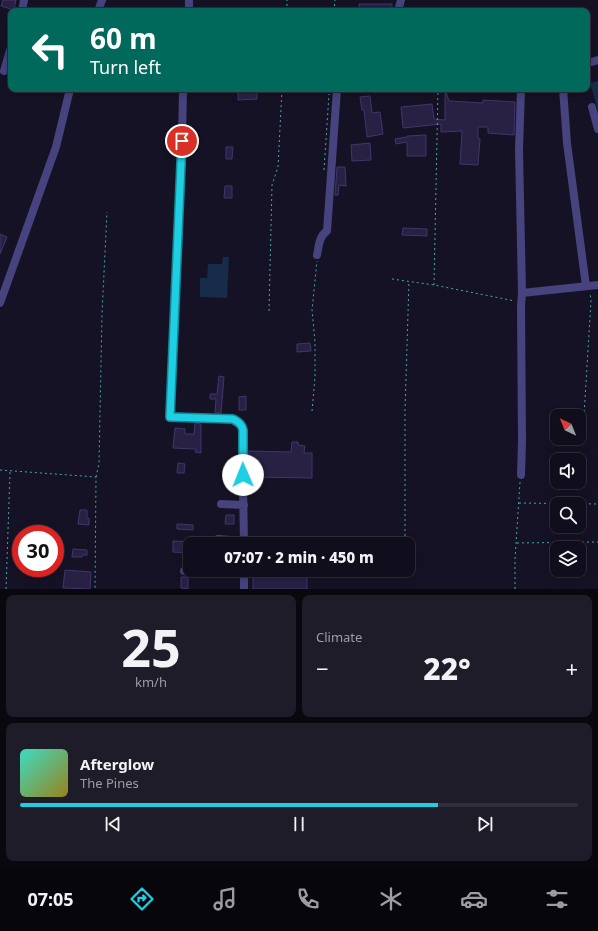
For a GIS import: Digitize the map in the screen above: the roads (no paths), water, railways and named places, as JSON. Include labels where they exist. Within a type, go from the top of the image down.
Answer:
[{"type":"street","points":[[4,71],[8,57]]},
{"type":"street","points":[[0,303],[56,147],[69,92]]},
{"type":"street","points":[[183,92],[170,417],[233,419],[242,426],[244,537]]},
{"type":"street","points":[[317,255],[321,238],[327,231],[337,92]]},
{"type":"street","points":[[520,475],[522,441],[522,292],[519,150],[521,92]]},
{"type":"street","points":[[563,92],[568,150],[586,286]]},
{"type":"street","points":[[592,107],[598,129]]},
{"type":"street","points":[[522,292],[598,284]]},
{"type":"street","points":[[221,504],[244,505]]},
{"type":"street","points":[[244,577],[244,589]]},
{"type":"water","points":[[598,81],[598,110],[590,83]]},
{"type":"water","points":[[223,257],[229,257],[227,298],[200,297],[200,278],[207,278],[208,264],[222,264]]}]
